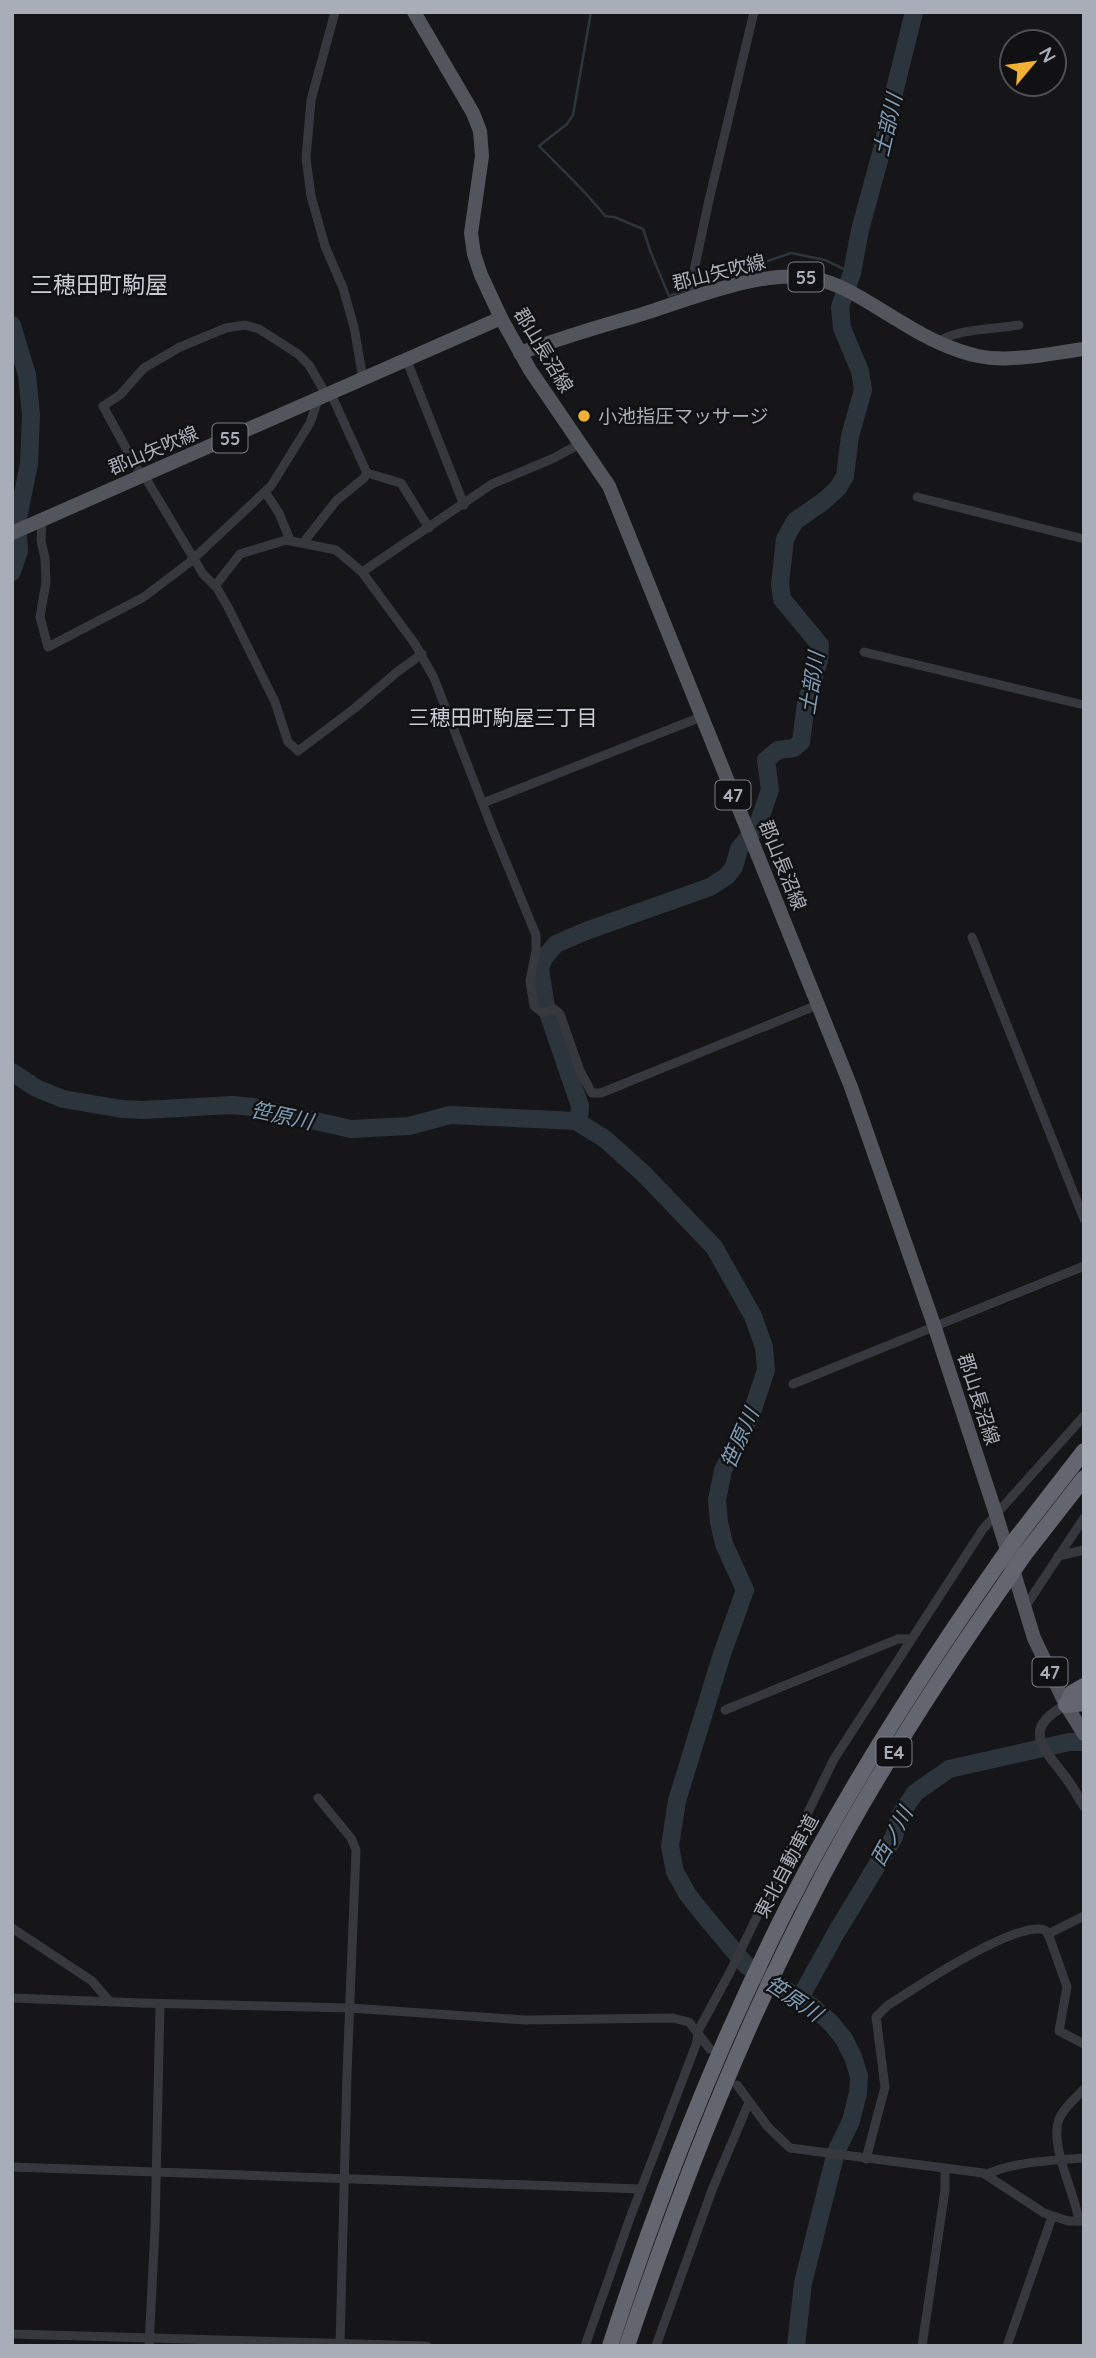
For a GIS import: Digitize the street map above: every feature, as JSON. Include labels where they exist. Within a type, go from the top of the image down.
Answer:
[{"type":"highway","name":"東北自動車道","points":[[610,2346],[668,2181],[742,2001],[788,1908],[893,1720],[998,1564],[1084,1451]]},
{"type":"highway","name":"東北自動車道","points":[[627,2346],[689,2171],[752,2022],[796,1929],[848,1831],[905,1733],[1004,1583],[1084,1478]]},
{"type":"main road","name":"郡山長沼線","points":[[414,12],[473,113],[480,131],[482,156],[471,225],[471,243],[481,275],[520,353],[610,486],[701,717],[820,1004],[856,1100],[934,1325],[1034,1638],[1078,1701],[1084,1734]]},
{"type":"main road","name":"郡山矢吹線","points":[[520,353],[575,332],[768,277],[801,276],[815,278],[861,298],[938,343],[980,357],[1023,357],[1084,349]]},
{"type":"main road","name":"郡山矢吹線","points":[[12,533],[501,318]]},
{"type":"street","points":[[335,12],[311,100],[306,158],[311,196],[355,327],[363,379]]},
{"type":"street","points":[[688,299],[754,12]]},
{"type":"street","points":[[938,343],[946,336],[960,332],[998,330],[1019,325]]},
{"type":"street","points":[[367,473],[306,362],[253,326],[226,328],[180,347],[144,368],[120,395],[103,406],[202,574],[215,586],[228,607],[275,702],[289,742],[298,751],[422,654]]},
{"type":"street","points":[[407,361],[464,505]]},
{"type":"street","points":[[40,520],[46,582],[40,617],[48,647],[144,597],[193,559],[265,492],[325,397]]},
{"type":"street","points":[[362,572],[492,484],[554,458],[581,443]]},
{"type":"street","points":[[367,473],[401,483],[429,528]]},
{"type":"street","points":[[303,543],[336,501],[367,473]]},
{"type":"street","points":[[265,492],[279,513],[290,540]]},
{"type":"street","points":[[917,497],[1084,539]]},
{"type":"street","points":[[215,586],[240,554],[290,540],[336,550],[362,572],[422,654],[435,678],[536,935],[530,981],[534,1006],[560,1014],[590,1091],[596,1094],[820,1004]]},
{"type":"street","points":[[864,652],[1084,705]]},
{"type":"street","points":[[483,803],[701,717]]},
{"type":"street","points":[[972,937],[1084,1219]]},
{"type":"street","points":[[793,1384],[1084,1266]]},
{"type":"street","points":[[585,2346],[698,2031],[729,1974],[834,1759],[974,1542],[1084,1416]]},
{"type":"street","points":[[1025,1607],[1084,1518]]},
{"type":"street","points":[[1059,1556],[1084,1550]]},
{"type":"street","points":[[724,1710],[898,1639],[911,1639]]},
{"type":"street","points":[[1078,1701],[1052,1713],[1040,1726],[1038,1736],[1043,1749],[1084,1807]]},
{"type":"street","points":[[318,1798],[351,1838],[356,1850],[340,2344]]},
{"type":"street","points":[[1048,1934],[1084,1916]]},
{"type":"street","points":[[12,1928],[92,1981],[110,2002]]},
{"type":"street","points":[[864,2159],[885,2087],[876,2023],[879,2012],[978,1951],[1031,1929],[1042,1928],[1048,1934],[1067,1987],[1059,2031],[1084,2044]]},
{"type":"street","points":[[12,1998],[350,2008],[525,2021],[673,2018],[689,2022],[710,2049]]},
{"type":"street","points":[[149,2342],[160,2004]]},
{"type":"street","points":[[737,2085],[783,2144],[790,2148],[986,2175],[1052,2217],[1082,2221],[1057,2134],[1058,2123],[1067,2105],[1084,2089]]},
{"type":"street","points":[[656,2346],[712,2190],[749,2102]]},
{"type":"street","points":[[986,2175],[997,2170],[1084,2158]]},
{"type":"street","points":[[12,2167],[641,2189]]},
{"type":"street","points":[[922,2346],[946,2168]]},
{"type":"street","points":[[1011,2344],[1052,2217]]},
{"type":"street","points":[[12,2334],[149,2342],[427,2346]]},
{"type":"waterway","points":[[591,12],[573,115],[567,124],[539,146],[605,216],[643,229],[669,296],[689,289]]},
{"type":"waterway","name":"土部川","points":[[576,1121],[579,1118],[580,1106],[546,1007],[540,968],[544,958],[556,944],[710,887],[727,876],[734,867],[739,849],[757,827],[770,790],[766,760],[778,750],[794,748],[801,742],[806,703],[819,660],[820,645],[782,599],[780,584],[785,539],[795,521],[824,501],[838,488],[845,476],[850,436],[863,390],[860,371],[842,328],[840,307],[852,273],[860,230],[884,142],[914,12]]},
{"type":"waterway","points":[[695,286],[791,253],[825,260],[852,273]]},
{"type":"waterway","name":"笹原川","points":[[12,325],[27,375],[31,415],[29,464],[17,523],[19,551],[12,572]]},
{"type":"waterway","name":"笹原川","points":[[12,1072],[36,1088],[63,1099],[122,1109],[232,1105],[253,1107],[351,1129],[409,1126],[450,1115],[576,1121],[605,1139],[644,1174],[714,1247],[753,1316],[764,1347],[766,1370],[751,1415],[723,1470],[717,1500],[724,1544],[745,1590],[721,1657],[677,1801],[670,1846],[675,1872],[688,1895],[708,1920],[746,1965],[813,2007],[831,2023],[844,2039],[859,2076],[851,2121],[836,2152],[803,2283],[796,2346]]},
{"type":"waterway","name":"西ノ川","points":[[800,1998],[894,1837],[900,1815],[915,1793],[949,1769],[1069,1742],[1084,1742]]},
{"type":"place","name":"小池指圧マッサージ","points":[[584,416]]},
{"type":"district","name":"三穂田町駒屋","points":[[99,284]]},
{"type":"district","name":"三穂田町駒屋三丁目","points":[[503,717]]}]
